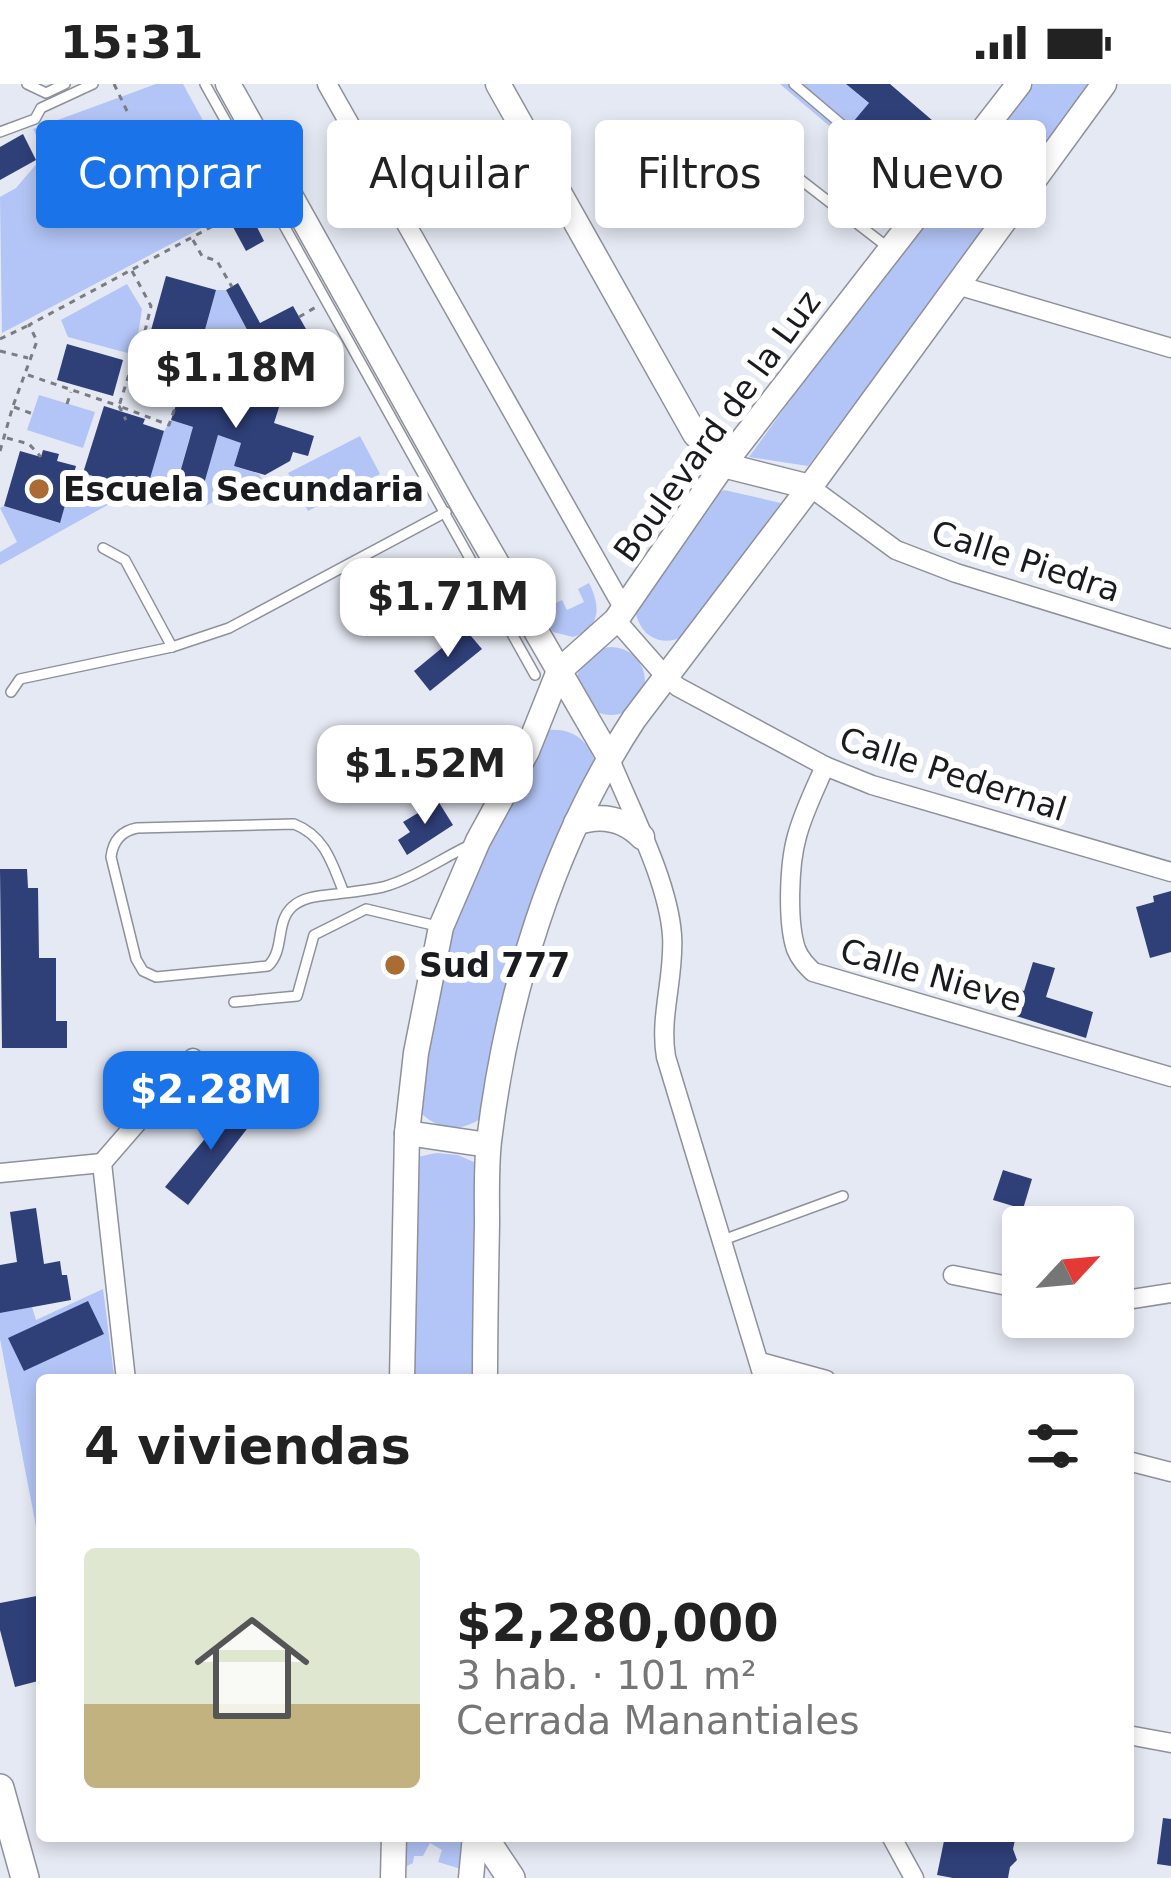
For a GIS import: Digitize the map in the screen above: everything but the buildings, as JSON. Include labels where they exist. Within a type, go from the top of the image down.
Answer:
[{"type":"main road","points":[[3,1796],[25,1878]]},
{"type":"main road","points":[[3,1796],[46,1878]]},
{"type":"main road","points":[[484,1842],[511,1878]]},
{"type":"street","points":[[228,84],[244,120]]},
{"type":"street","name":"Calle Pedernal","points":[[327,84],[620,615],[666,677],[824,766],[883,789],[1171,872]]},
{"type":"street","points":[[498,84],[695,434],[723,465],[809,488]]},
{"type":"street","points":[[484,1374],[488,1144],[518,989],[576,824],[609,757],[666,677],[1104,84]]},
{"type":"street","name":"Boulevard de la Luz","points":[[402,1374],[407,1133],[422,1014],[441,927],[478,841],[527,751],[547,673],[620,615],[723,465],[890,250],[921,192],[1007,88]]},
{"type":"street","points":[[297,228],[547,673],[609,757],[642,837],[667,904],[672,934],[663,1028],[666,1058],[762,1371]]},
{"type":"street","points":[[957,285],[1171,348]]},
{"type":"street","name":"Calle Piedra","points":[[809,488],[896,550],[1171,639]]},
{"type":"street","name":"Calle Nieve","points":[[824,766],[797,835],[792,868],[794,942],[807,967],[1171,1077]]},
{"type":"street","points":[[576,824],[594,818],[614,819],[642,837]]},
{"type":"street","points":[[0,1173],[102,1163],[193,1058]]},
{"type":"street","points":[[407,1133],[488,1144]]},
{"type":"street","points":[[102,1163],[125,1374]]},
{"type":"street","points":[[953,1275],[1002,1285]]},
{"type":"street","points":[[1134,1299],[1171,1293]]},
{"type":"street","points":[[1134,1463],[1171,1472]]},
{"type":"street","points":[[1134,1737],[1171,1743]]},
{"type":"street","points":[[393,1878],[394,1842]]},
{"type":"street","points":[[471,1878],[478,1842]]},
{"type":"street","points":[[894,1842],[914,1878]]},
{"type":"lane","points":[[27,84],[46,93],[65,84]]},
{"type":"lane","points":[[0,132],[35,118],[41,108],[92,84]]},
{"type":"lane","points":[[206,84],[230,120]]},
{"type":"lane","points":[[794,84],[837,120]]},
{"type":"lane","points":[[804,183],[890,250]]},
{"type":"lane","points":[[399,409],[446,512],[547,673]]},
{"type":"lane","points":[[11,692],[20,679],[202,639],[446,512]]},
{"type":"lane","points":[[103,548],[125,560],[172,647]]},
{"type":"lane","points":[[344,893],[323,845],[310,831],[293,824],[137,829],[119,836],[112,849],[136,959],[143,971],[156,977],[268,966],[275,959],[283,923],[292,908],[306,899],[344,893],[386,886],[478,841]]},
{"type":"lane","points":[[233,1001],[298,996],[314,935],[366,909],[441,927]]},
{"type":"lane","points":[[723,1240],[843,1196]]},
{"type":"path","points":[[114,84],[127,111]]},
{"type":"path","points":[[0,339],[205,228]]},
{"type":"path","points":[[191,238],[202,256],[217,261],[232,287]]},
{"type":"path","points":[[131,270],[154,307],[140,353]]},
{"type":"path","points":[[299,317],[329,289]]},
{"type":"path","points":[[0,448],[37,340],[28,325]]},
{"type":"path","points":[[198,373],[246,346]]},
{"type":"path","points":[[0,351],[30,358]]},
{"type":"path","points":[[25,374],[119,406],[169,425],[179,396],[201,377],[195,366],[145,352],[135,355],[119,406],[125,420]]},
{"type":"path","points":[[220,361],[228,372],[258,378],[261,394]]},
{"type":"path","points":[[119,376],[127,377]]},
{"type":"path","points":[[67,404],[71,391]]},
{"type":"path","points":[[13,406],[33,414]]},
{"type":"path","points":[[4,437],[29,444],[41,457]]},
{"type":"shaded area","points":[[156,84],[183,84],[203,120],[58,120]]},
{"type":"shaded area","points":[[780,84],[846,84],[873,107],[855,120],[828,120],[828,125]]},
{"type":"shaded area","points":[[1020,84],[1093,84],[1046,147],[1046,120],[994,120]]},
{"type":"shaded area","points":[[36,165],[36,228],[201,228],[2,333],[0,197],[16,188]]},
{"type":"shaded area","points":[[915,228],[986,228],[808,466],[749,457]]},
{"type":"shaded area","points":[[127,284],[142,309],[135,355],[68,337],[61,320]]},
{"type":"shaded area","points":[[216,290],[226,290],[248,331],[198,356]]},
{"type":"shaded area","points":[[39,395],[95,412],[83,448],[27,430]]},
{"type":"shaded area","points":[[171,420],[213,434],[212,442],[190,436],[177,482],[198,490],[148,497],[129,493],[0,565],[0,552],[17,542],[0,508],[59,523],[75,471],[145,492]]},
{"type":"shaded area","points":[[218,435],[241,443],[234,466],[262,479],[203,507],[202,491]]},
{"type":"shaded area","points":[[360,436],[380,474],[308,511],[288,473]]},
{"type":"shaded area","points":[[724,490],[781,503],[683,637],[666,641],[652,637],[641,627],[635,610],[701,503]]},
{"type":"shaded area","points":[[589,583],[596,600],[594,622],[573,637],[553,632],[540,611],[562,600],[567,610],[584,602],[578,589]]},
{"type":"shaded area","points":[[611,647],[635,657],[645,681],[635,705],[611,715],[587,705],[577,681],[587,657]]},
{"type":"shaded area","points":[[548,730],[579,737],[596,765],[483,1117],[465,1126],[440,1125],[417,1109],[447,947],[485,850]]},
{"type":"shaded area","points":[[436,1153],[476,1163],[477,1374],[409,1374],[413,1158]]},
{"type":"shaded area","points":[[103,1289],[114,1374],[36,1374],[36,1527],[0,1339],[0,1313],[32,1307],[36,1320]]},
{"type":"shaded area","points":[[399,1842],[463,1842],[461,1869],[438,1862],[442,1850],[430,1843],[423,1856],[414,1856],[413,1863],[399,1870]]},
{"type":"place","name":"Escuela Secundaria","points":[[39,489]]},
{"type":"place","name":"Sud 777","points":[[395,965]]}]
